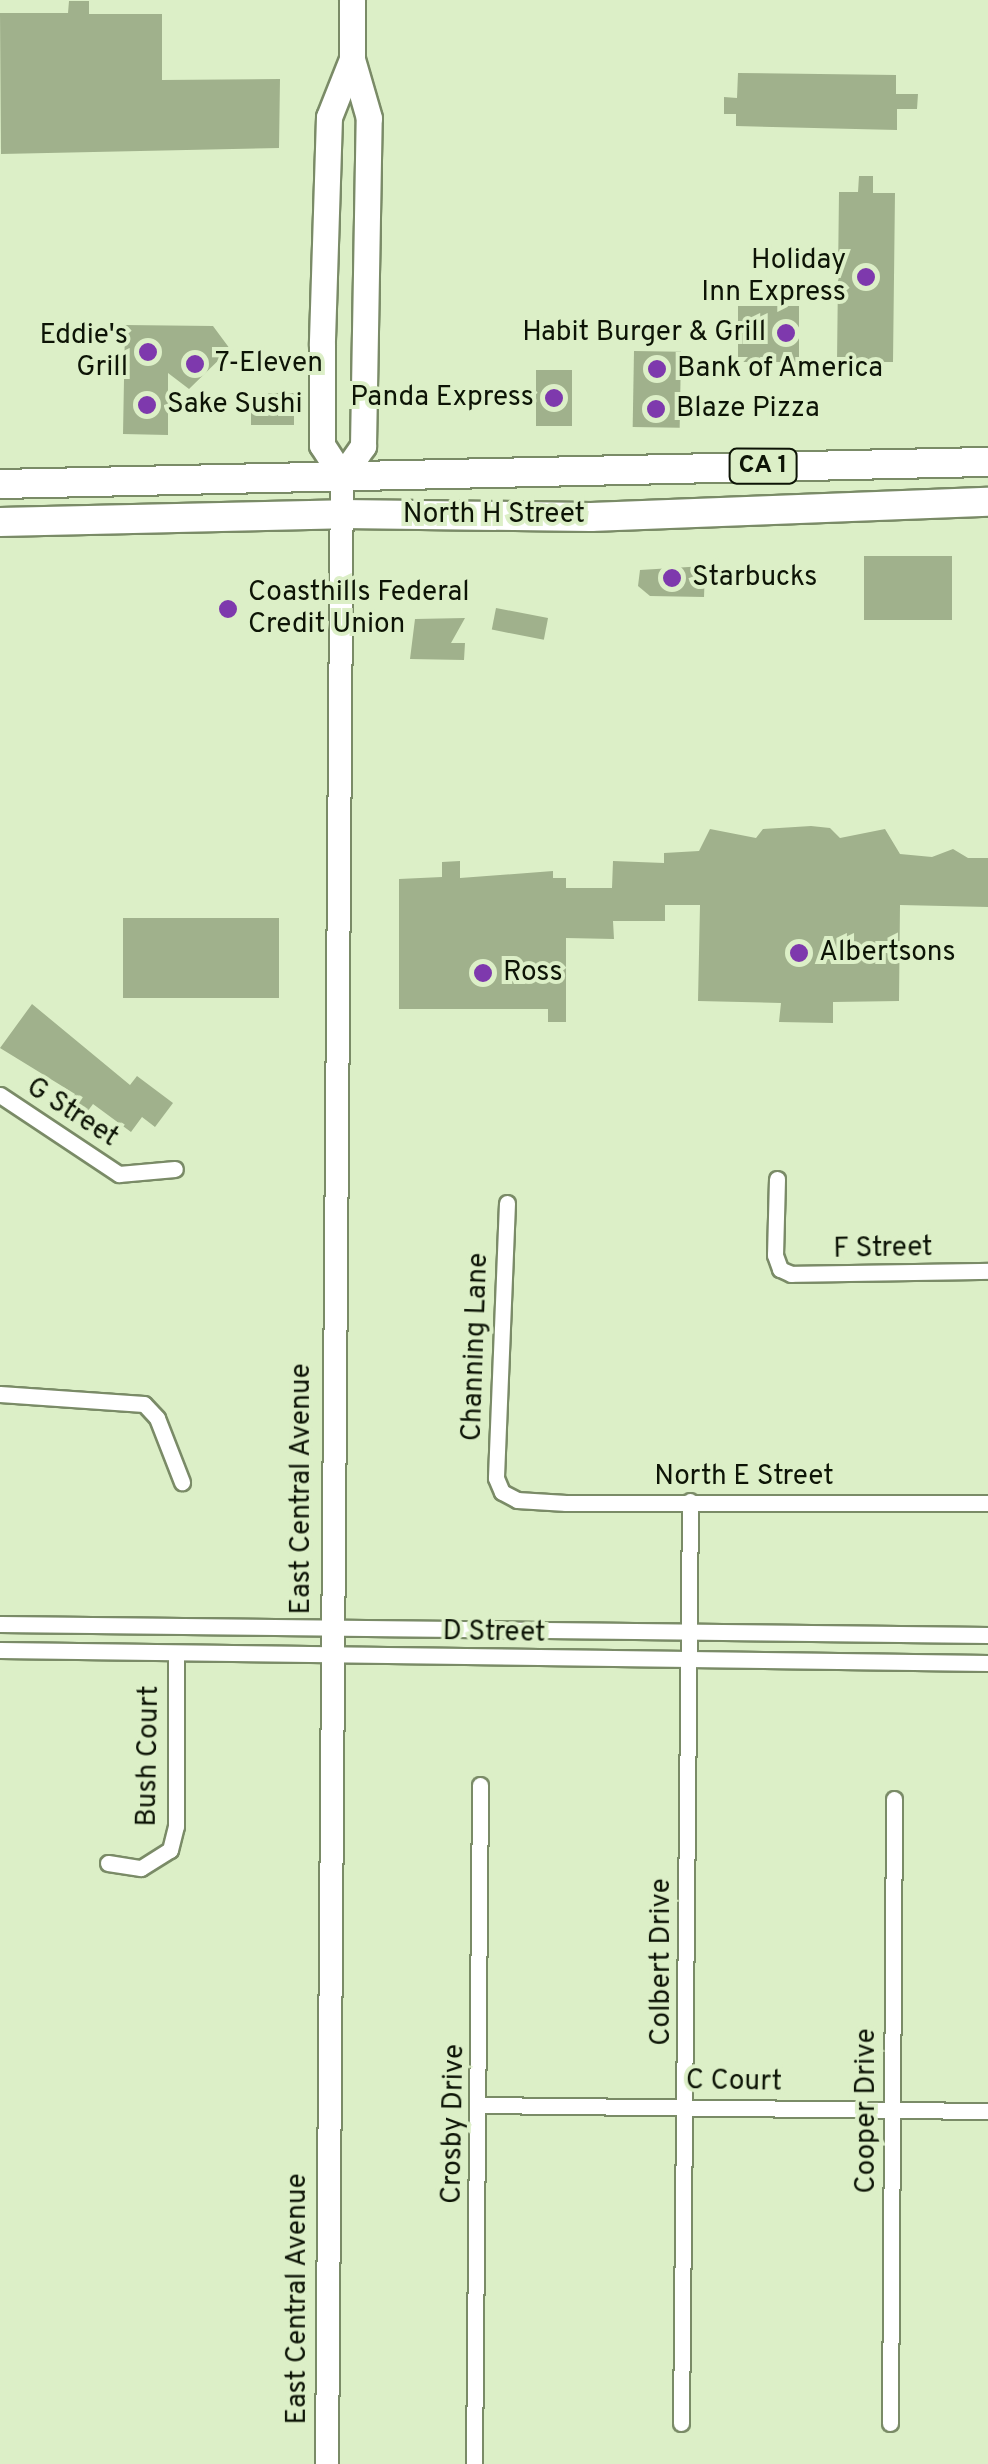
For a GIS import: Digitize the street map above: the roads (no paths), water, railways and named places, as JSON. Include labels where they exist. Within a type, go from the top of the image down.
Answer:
[{"type":"highway","name":"North H Street","points":[[0,484],[988,462]]},
{"type":"highway","name":"North H Street","points":[[0,522],[343,514],[592,516],[988,502]]},
{"type":"main road","points":[[352,0],[352,59],[369,118],[363,446],[342,476],[322,445],[322,345],[329,117],[352,59]]},
{"type":"main road","name":"East Central Avenue","points":[[327,2464],[330,1654],[342,476]]},
{"type":"street","name":"G Street","points":[[0,1096],[120,1174],[175,1169]]},
{"type":"street","name":"F Street","points":[[777,1179],[780,1269],[840,1276],[988,1270]]},
{"type":"street","name":"Channing Lane","points":[[502,1492],[496,1478],[507,1203]]},
{"type":"street","points":[[0,1394],[144,1404],[157,1418],[182,1482]]},
{"type":"street","name":"North E Street","points":[[502,1492],[517,1500],[566,1503],[988,1503]]},
{"type":"street","name":"Colbert Drive","points":[[681,2422],[690,1501]]},
{"type":"street","name":"D Street","points":[[0,1624],[689,1628],[988,1635]]},
{"type":"street","name":"D Street","points":[[0,1650],[988,1664]]},
{"type":"street","name":"Bush Court","points":[[108,1863],[141,1868],[170,1850],[176,1826],[176,1654]]},
{"type":"street","name":"Crosby Drive","points":[[474,2464],[480,1785]]},
{"type":"street","name":"Cooper Drive","points":[[890,2423],[894,1799]]},
{"type":"street","name":"C Court","points":[[480,2104],[988,2111]]},
{"type":"place","name":"Holiday Inn Express","points":[[866,277]]},
{"type":"place","name":"Habit Burger & Grill","points":[[786,333]]},
{"type":"place","name":"Eddie's Grill","points":[[148,352]]},
{"type":"place","name":"7-Eleven","points":[[195,364]]},
{"type":"place","name":"Bank of America","points":[[657,369]]},
{"type":"place","name":"Panda Express","points":[[554,398]]},
{"type":"place","name":"Sake Sushi","points":[[147,405]]},
{"type":"place","name":"Blaze Pizza","points":[[656,409]]},
{"type":"place","name":"Starbucks","points":[[672,578]]},
{"type":"place","name":"Coasthills Federal Credit Union","points":[[228,609]]},
{"type":"place","name":"Albertsons","points":[[799,953]]},
{"type":"place","name":"Ross","points":[[483,973]]}]
